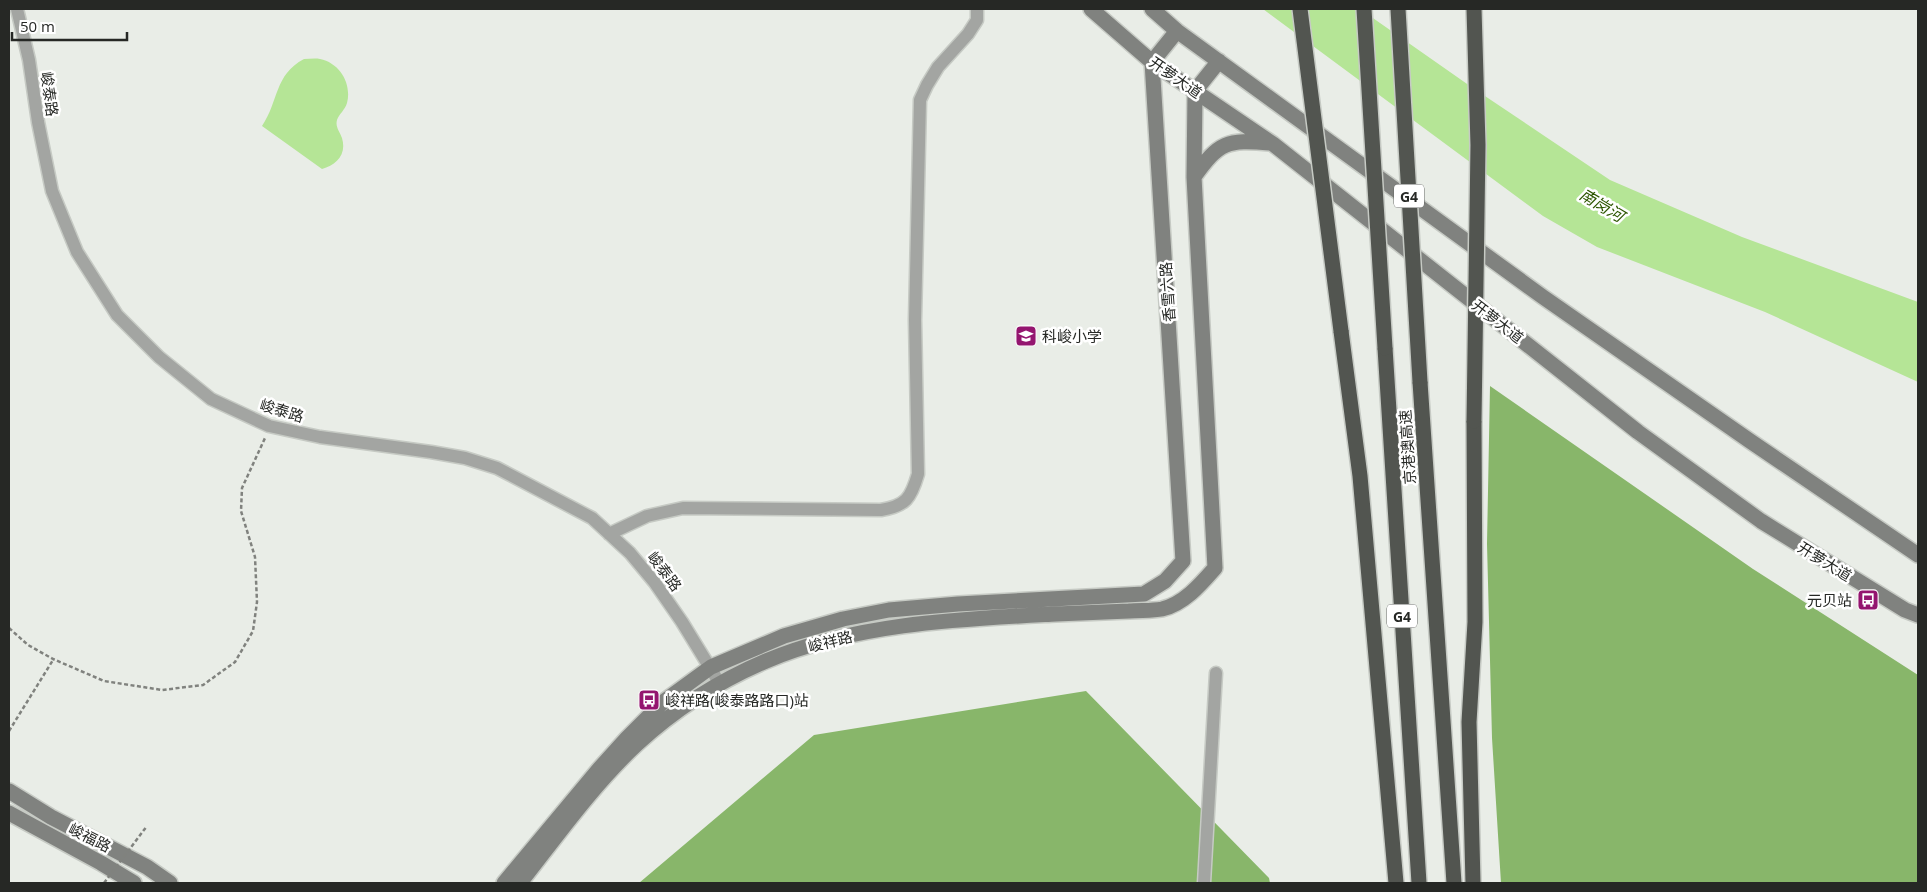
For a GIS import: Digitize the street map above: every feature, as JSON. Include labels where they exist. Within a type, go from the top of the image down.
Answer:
[{"type":"highway","points":[[1300,9],[1361,486],[1396,883]]},
{"type":"highway","name":"京港澳高速","points":[[1364,9],[1420,883]]},
{"type":"highway","name":"京港澳高速","points":[[1398,9],[1420,382],[1454,883]]},
{"type":"highway","points":[[1473,883],[1469,722],[1475,622],[1474,421],[1478,145],[1474,9]]},
{"type":"street","name":"峻泰路","points":[[18,9],[52,191],[77,252],[116,315],[159,357],[211,399],[269,426],[320,437],[466,458],[497,468],[546,492],[592,518],[630,553],[655,584],[711,667],[720,684]]},
{"type":"street","points":[[610,534],[647,516],[684,508],[881,510],[896,507],[908,498],[918,474],[915,320],[920,100],[938,66],[968,34],[977,20],[977,9]]},
{"type":"street","name":"开萝大道","points":[[1091,9],[1152,62],[1273,144],[1638,432],[1753,516],[1905,610],[1918,615]]},
{"type":"street","points":[[1152,9],[1177,31],[1219,62],[1543,297],[1918,555]]},
{"type":"street","points":[[1152,62],[1177,31]]},
{"type":"street","name":"香雪六路","points":[[1152,62],[1183,561]]},
{"type":"street","points":[[1194,177],[1196,91],[1219,62]]},
{"type":"street","points":[[1194,177],[1217,149],[1230,143],[1244,141],[1273,144]]},
{"type":"street","name":"峻祥路","points":[[520,883],[602,781],[637,744],[674,713],[720,684],[765,661],[814,643],[867,632],[925,624],[988,619],[1162,609],[1192,594],[1215,568],[1194,177]]},
{"type":"street","name":"峻祥路","points":[[504,883],[599,768],[627,738],[663,702],[711,667],[784,636],[843,619],[889,610],[958,604],[1144,594],[1165,582],[1183,561]]},
{"type":"street","points":[[1204,883],[1216,674]]},
{"type":"street","name":"峻福路","points":[[9,792],[51,817],[147,867],[170,883]]},
{"type":"street","name":"峻福路","points":[[9,814],[101,863],[134,883]]},
{"type":"path","points":[[9,628],[28,645],[53,659],[104,681],[162,690],[203,685],[235,662],[253,631],[257,602],[255,558],[241,511],[242,488],[263,445],[269,426]]},
{"type":"path","points":[[9,731],[53,659]]},
{"type":"path","points":[[104,883],[147,826]]},
{"type":"shaded area","points":[[1490,386],[1753,569],[1918,675],[1918,883],[1501,883],[1492,738],[1487,544]]},
{"type":"shaded area","points":[[1086,691],[1269,878],[1270,883],[639,883],[814,735]]},
{"type":"water","name":"南岗河","points":[[1263,9],[1360,9],[1610,180],[1742,237],[1918,302],[1918,382],[1765,312],[1597,247],[1543,216]]},
{"type":"water","points":[[304,59],[320,59],[333,65],[343,75],[348,89],[347,103],[337,123],[343,144],[342,154],[332,165],[322,169],[262,126],[287,73],[294,65]]},
{"type":"place","name":"科峻小学","points":[[1026,336]]},
{"type":"place","name":"元贝站","points":[[1868,600]]},
{"type":"place","name":"峻祥路(峻泰路路口)站","points":[[649,700]]}]
